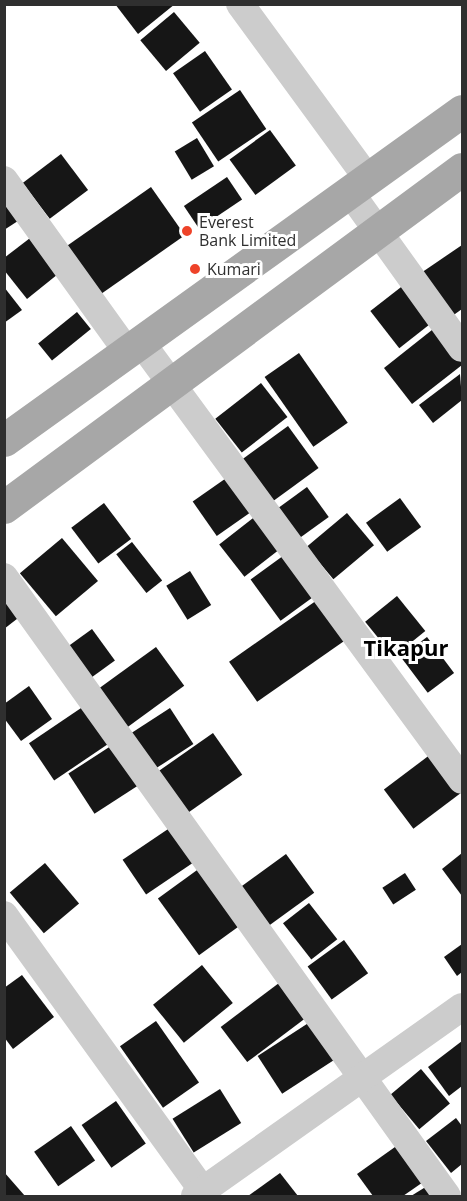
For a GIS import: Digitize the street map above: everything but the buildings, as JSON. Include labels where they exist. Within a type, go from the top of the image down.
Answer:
[{"type":"main road","points":[[4,440],[462,111]]},
{"type":"main road","points":[[4,507],[170,381],[462,169]]},
{"type":"street","points":[[240,4],[359,185],[378,231],[462,348]]},
{"type":"street","points":[[4,180],[133,346],[170,381],[462,780]]},
{"type":"street","points":[[4,577],[447,1197]]},
{"type":"street","points":[[4,915],[202,1195],[462,1007]]},
{"type":"place","name":"Everest Bank Limited","points":[[187,231]]},
{"type":"place","name":"Kumari","points":[[195,269]]},
{"type":"district","name":"Tikapur","points":[[406,648]]}]
